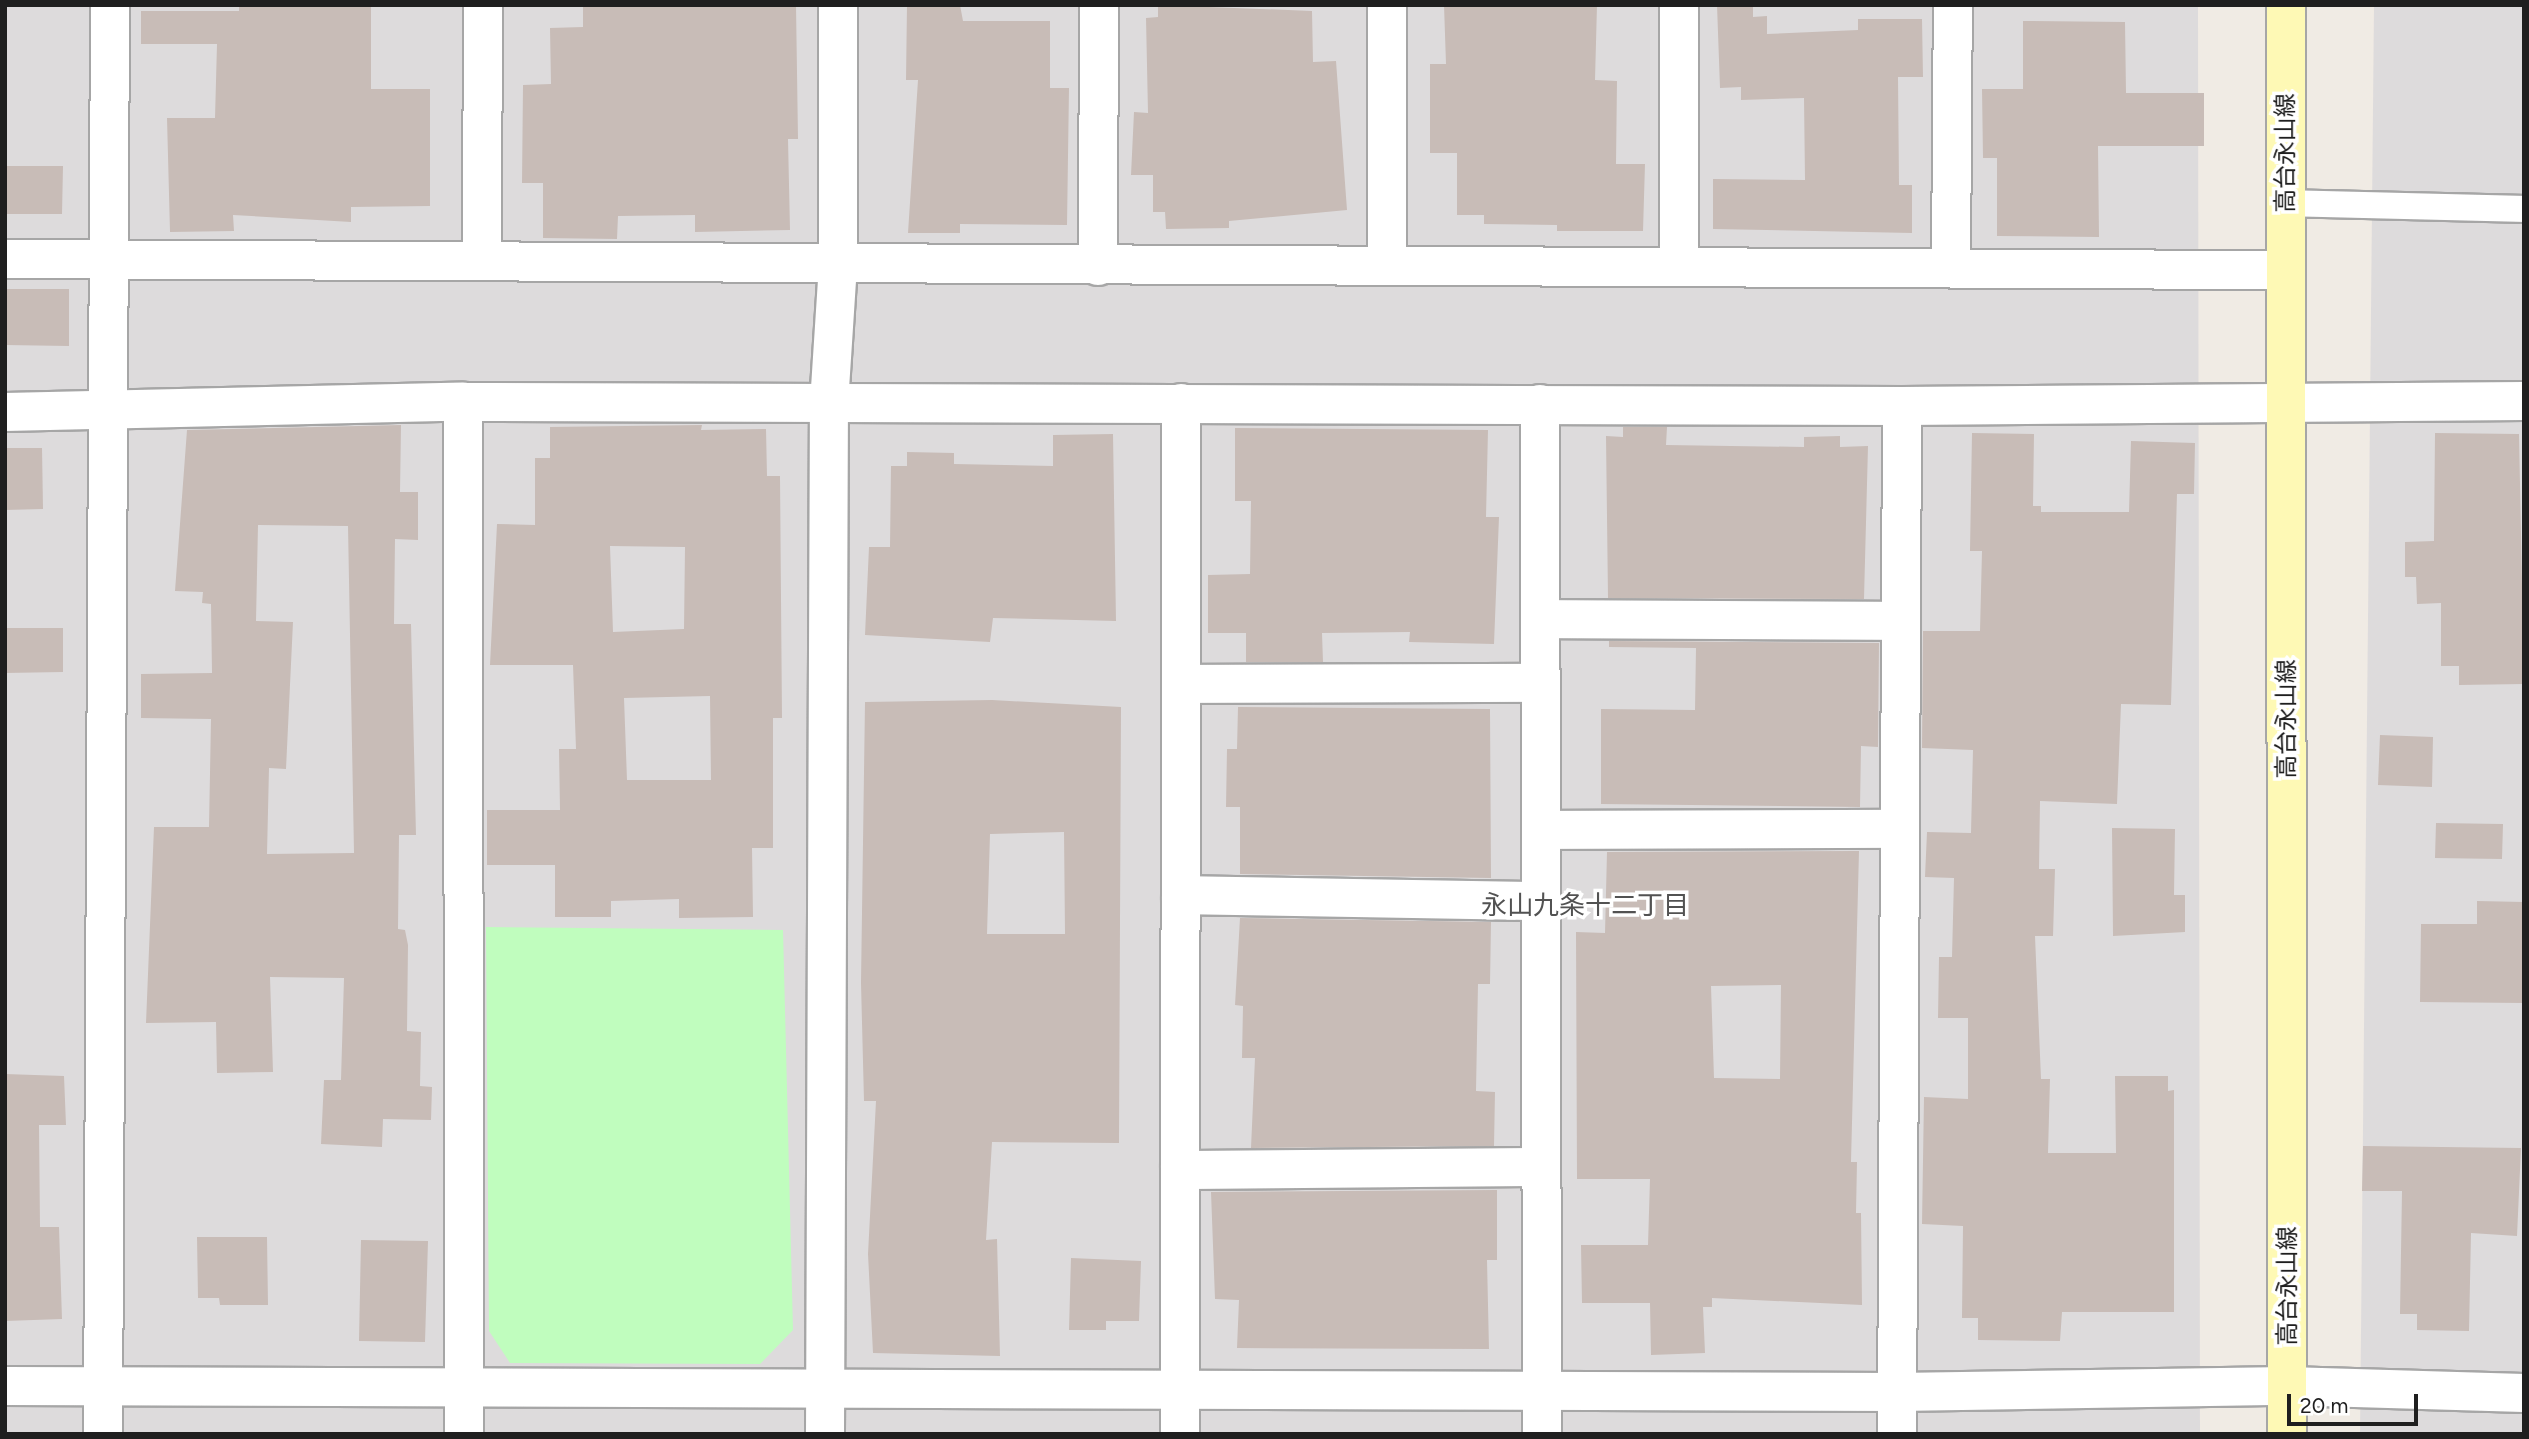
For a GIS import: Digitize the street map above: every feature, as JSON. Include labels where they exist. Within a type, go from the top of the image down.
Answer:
[{"type":"street","points":[[103,1434],[104,408],[109,260],[110,5]]},
{"type":"street","points":[[482,261],[483,5]]},
{"type":"street","points":[[825,1434],[829,404],[838,264],[838,5]]},
{"type":"street","points":[[1098,266],[1099,5]]},
{"type":"street","points":[[1387,5],[1387,264]]},
{"type":"street","points":[[1679,5],[1679,267]]},
{"type":"street","points":[[1951,267],[1953,5]]},
{"type":"street","name":"高台永山線","points":[[2286,5],[2287,1434]]},
{"type":"street","points":[[5,259],[2285,270]]},
{"type":"street","points":[[5,412],[463,402],[1902,407],[2524,401]]},
{"type":"street","points":[[463,402],[464,1434]]},
{"type":"street","points":[[1180,1434],[1181,403]]},
{"type":"street","points":[[1540,404],[1542,1434]]},
{"type":"street","points":[[1897,1434],[1902,407]]},
{"type":"street","points":[[1541,619],[1901,621]]},
{"type":"street","points":[[1181,684],[1541,683]]},
{"type":"street","points":[[1541,830],[1900,828]]},
{"type":"street","points":[[1181,895],[1541,901]]},
{"type":"street","points":[[1180,1170],[1541,1167]]},
{"type":"street","points":[[5,1386],[1897,1392],[2287,1386],[2524,1394]]},
{"type":"lane","points":[[2285,203],[2524,209]]},
{"type":"shaded area","points":[[5,5],[2198,5],[2200,1434],[5,1434]]},
{"type":"shaded area","points":[[2374,5],[2524,5],[2524,1434],[2360,1434]]},
{"type":"green space","points":[[486,927],[783,930],[793,1330],[760,1364],[510,1363],[489,1331]]},
{"type":"building","points":[[239,5],[371,5],[371,89],[430,89],[430,206],[351,207],[351,222],[233,215],[234,231],[170,232],[167,118],[215,118],[217,44],[141,44],[141,11],[239,11]]},
{"type":"building","points":[[583,5],[796,5],[798,139],[788,139],[790,230],[695,232],[695,215],[618,216],[617,239],[543,238],[543,183],[522,183],[523,85],[551,84],[550,28],[583,27]]},
{"type":"building","points":[[907,5],[960,5],[963,21],[1050,21],[1050,88],[1069,88],[1067,225],[960,224],[960,233],[908,233],[918,80],[906,80]]},
{"type":"building","points":[[1158,5],[1312,11],[1313,62],[1336,61],[1347,210],[1229,221],[1229,228],[1166,229],[1165,212],[1153,212],[1153,175],[1131,175],[1134,112],[1148,113],[1146,18],[1158,17]]},
{"type":"building","points":[[1444,5],[1597,5],[1595,80],[1617,81],[1616,164],[1645,164],[1643,231],[1557,231],[1557,225],[1484,224],[1484,215],[1457,215],[1457,153],[1430,153],[1430,64],[1446,64]]},
{"type":"building","points":[[1717,5],[1753,5],[1753,17],[1767,16],[1767,34],[1858,30],[1858,19],[1922,19],[1923,77],[1898,77],[1899,185],[1912,185],[1912,233],[1713,229],[1713,179],[1805,180],[1804,98],[1741,100],[1741,87],[1720,88]]},
{"type":"building","points":[[2023,21],[2125,22],[2126,93],[2204,93],[2204,146],[2098,146],[2099,237],[1997,236],[1997,158],[1983,158],[1982,89],[2023,89]]},
{"type":"building","points":[[5,166],[63,166],[62,214],[5,214]]},
{"type":"building","points":[[5,289],[69,289],[69,346],[5,345]]},
{"type":"building","points":[[401,425],[400,492],[418,492],[418,540],[395,539],[394,624],[411,624],[416,835],[399,835],[398,929],[405,930],[408,945],[407,1031],[421,1032],[420,1086],[432,1087],[431,1120],[383,1119],[382,1147],[321,1144],[324,1080],[341,1080],[344,978],[270,977],[273,1072],[217,1073],[216,1022],[146,1023],[154,827],[209,827],[211,719],[141,718],[141,674],[212,673],[211,604],[202,603],[203,592],[175,591],[187,430]],"holes":[[[258,525],[348,526],[354,853],[267,854],[269,768],[286,769],[293,622],[256,621]]]},
{"type":"building","points":[[702,425],[701,430],[766,429],[767,476],[780,476],[782,718],[773,718],[773,848],[752,848],[753,917],[679,918],[679,899],[611,901],[611,917],[555,917],[555,865],[487,865],[487,810],[560,810],[559,749],[576,749],[573,665],[490,665],[497,524],[535,525],[535,458],[550,458],[550,427]],"holes":[[[610,546],[685,547],[684,629],[613,632]],[[710,696],[711,780],[627,780],[624,698]]]},
{"type":"building","points":[[1623,427],[1667,427],[1666,445],[1804,447],[1804,437],[1840,436],[1840,447],[1868,446],[1864,599],[1608,598],[1606,436],[1623,437]]},
{"type":"building","points":[[1235,428],[1488,430],[1486,517],[1499,517],[1494,644],[1409,642],[1410,632],[1322,633],[1323,662],[1246,662],[1246,633],[1208,633],[1208,575],[1250,574],[1251,501],[1235,501]]},
{"type":"building","points":[[1972,433],[2034,434],[2033,506],[2041,506],[2041,512],[2129,512],[2131,441],[2195,443],[2194,494],[2177,494],[2171,705],[2121,704],[2117,804],[2040,801],[2039,869],[2055,869],[2053,936],[2035,936],[2041,1079],[2050,1079],[2048,1153],[2116,1153],[2115,1076],[2168,1076],[2168,1091],[2174,1090],[2174,1312],[2062,1312],[2060,1341],[1978,1340],[1978,1318],[1962,1318],[1963,1226],[1922,1224],[1924,1097],[1968,1099],[1968,1018],[1938,1018],[1939,957],[1952,957],[1954,878],[1925,877],[1927,832],[1971,833],[1973,750],[1922,748],[1923,631],[1980,631],[1982,551],[1970,551]]},
{"type":"building","points":[[2435,433],[2519,434],[2524,684],[2459,685],[2459,666],[2441,666],[2441,603],[2417,604],[2416,577],[2405,577],[2405,542],[2434,541]]},
{"type":"building","points":[[1113,434],[1116,621],[993,618],[990,642],[865,635],[869,547],[890,547],[891,466],[907,466],[907,452],[954,453],[954,464],[1053,466],[1053,435]]},
{"type":"building","points":[[5,448],[42,448],[43,509],[5,510]]},
{"type":"building","points":[[5,628],[63,628],[63,672],[5,673]]},
{"type":"building","points":[[1609,641],[1879,643],[1878,747],[1861,746],[1860,807],[1601,804],[1601,709],[1695,710],[1696,648],[1609,647]]},
{"type":"building","points":[[992,700],[1121,707],[1119,1143],[992,1142],[986,1240],[997,1239],[1000,1356],[873,1353],[868,1254],[876,1101],[864,1101],[861,983],[865,702]],"holes":[[[1064,832],[1065,934],[987,934],[990,834]]]},
{"type":"building","points":[[1238,707],[1490,709],[1491,878],[1240,874],[1240,807],[1226,807],[1227,749],[1237,749]]},
{"type":"building","points":[[2380,735],[2433,737],[2432,787],[2378,785]]},
{"type":"building","points":[[2436,823],[2503,824],[2502,859],[2435,858]]},
{"type":"building","points":[[2112,828],[2175,829],[2174,895],[2185,895],[2185,932],[2113,936]]},
{"type":"building","points":[[1859,851],[1851,1162],[1857,1162],[1856,1213],[1861,1213],[1862,1305],[1712,1298],[1712,1307],[1703,1307],[1705,1353],[1651,1355],[1650,1303],[1582,1303],[1581,1245],[1648,1245],[1650,1179],[1577,1179],[1576,932],[1605,933],[1607,852]],"holes":[[[1781,985],[1780,1079],[1714,1078],[1711,986]]]},
{"type":"building","points":[[2477,901],[2524,902],[2524,1003],[2420,1002],[2421,924],[2477,924]]},
{"type":"building","points":[[1240,918],[1491,922],[1490,984],[1478,984],[1476,1091],[1495,1092],[1494,1146],[1251,1148],[1255,1058],[1242,1058],[1243,1006],[1235,1005]]},
{"type":"building","points":[[5,1074],[64,1076],[66,1125],[39,1125],[40,1227],[59,1227],[62,1319],[5,1321]]},
{"type":"building","points":[[2363,1146],[2521,1148],[2517,1236],[2471,1233],[2469,1331],[2417,1330],[2417,1314],[2400,1314],[2402,1191],[2362,1191]]},
{"type":"building","points":[[1497,1190],[1497,1260],[1487,1260],[1489,1349],[1237,1348],[1239,1300],[1215,1299],[1211,1192]]},
{"type":"building","points":[[197,1237],[267,1237],[268,1305],[220,1305],[219,1298],[198,1298]]},
{"type":"building","points":[[361,1240],[428,1241],[425,1342],[359,1341]]},
{"type":"building","points":[[1071,1258],[1141,1261],[1139,1321],[1106,1321],[1106,1330],[1069,1330]]},
{"type":"district","name":"永山九条十二丁目","points":[[1585,906]]}]
